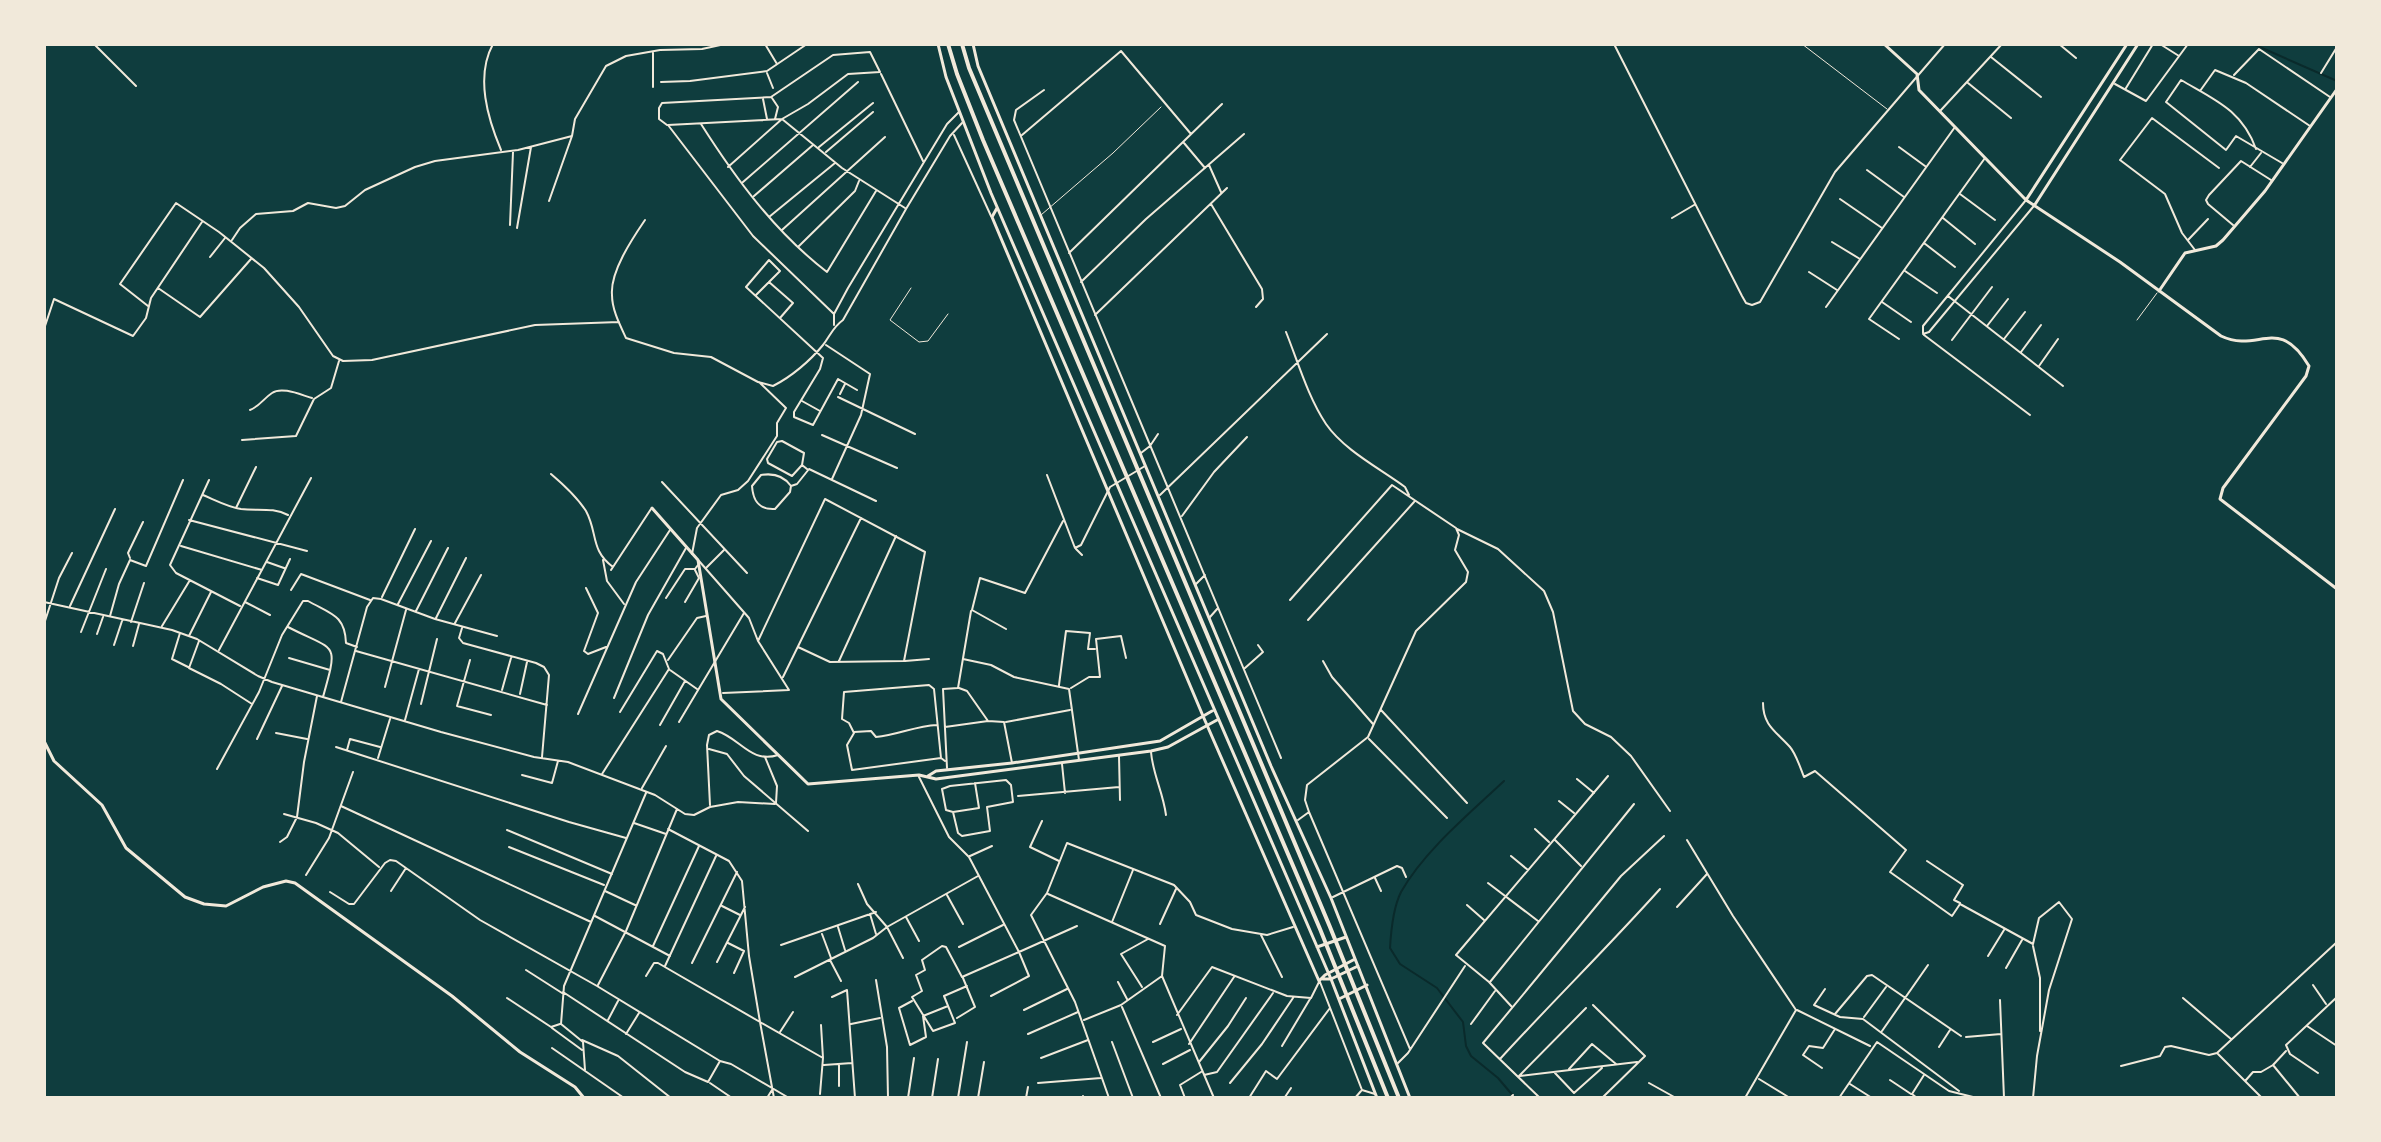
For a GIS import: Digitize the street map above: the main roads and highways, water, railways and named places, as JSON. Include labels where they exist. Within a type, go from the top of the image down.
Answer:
[{"type":"highway","points":[[948,44],[957,74],[1350,1000],[1388,1098]]},
{"type":"highway","points":[[962,44],[1399,1098]]},
{"type":"waterway","points":[[2253,44],[2337,81]]},
{"type":"waterway","points":[[1504,781],[1448,833],[1411,877],[1396,905],[1390,948],[1400,964],[1437,988],[1463,1022],[1466,1046],[1471,1056],[1498,1078],[1515,1098]]}]
